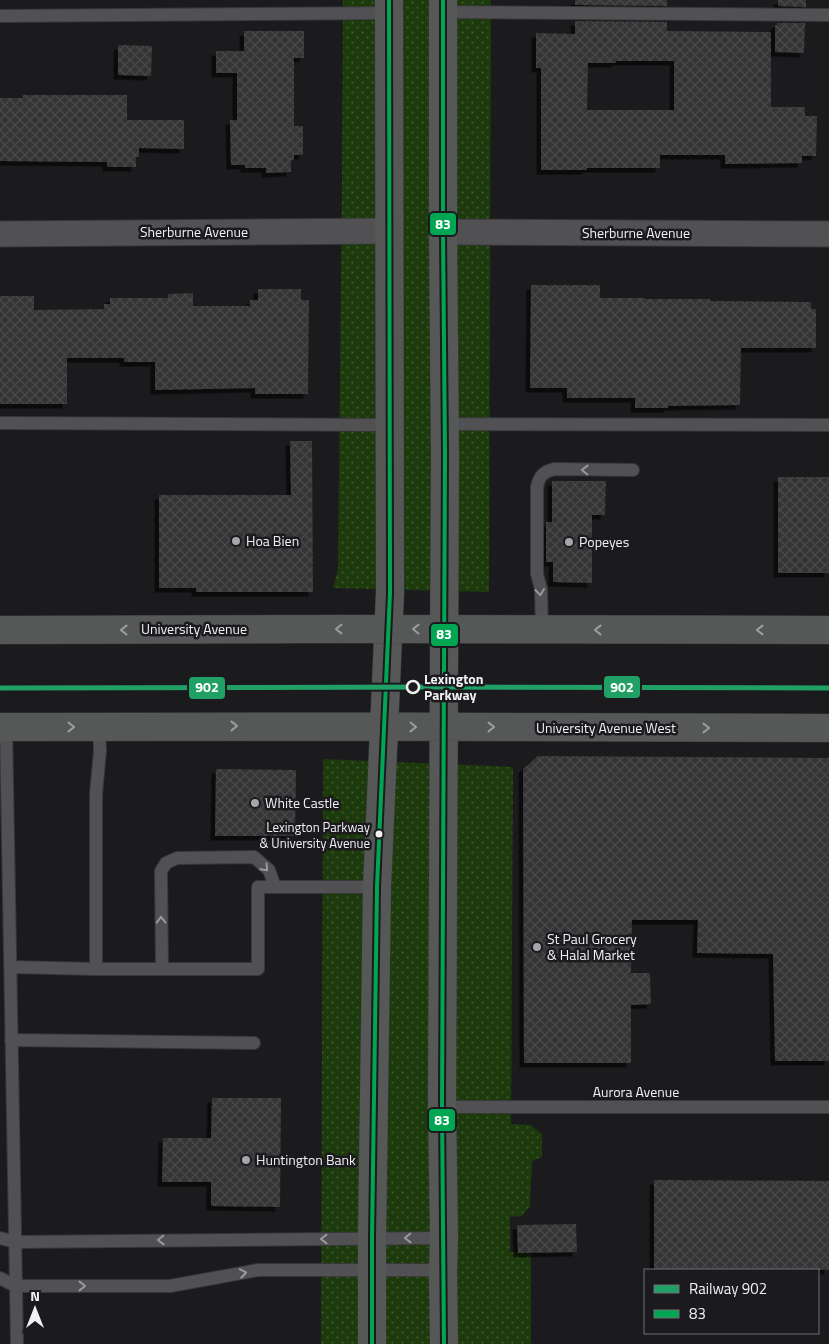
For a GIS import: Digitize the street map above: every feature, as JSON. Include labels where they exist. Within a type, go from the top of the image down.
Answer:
[{"type":"main road","points":[[443,6],[442,1107],[444,1344]]},
{"type":"main road","points":[[372,1344],[377,887],[390,593],[389,7]]},
{"type":"main road","points":[[388,629],[829,630]]},
{"type":"main road","name":"University Avenue","points":[[0,630],[388,629]]},
{"type":"main road","points":[[3,727],[384,726]]},
{"type":"main road","name":"University Avenue West","points":[[384,726],[829,728]]},
{"type":"street","name":"Sherburne Avenue","points":[[0,234],[389,231]]},
{"type":"street","name":"Sherburne Avenue","points":[[443,232],[829,234]]},
{"type":"lane","points":[[443,6],[829,15]]},
{"type":"lane","points":[[0,16],[389,7]]},
{"type":"lane","points":[[0,423],[390,425]]},
{"type":"lane","points":[[444,424],[829,425]]},
{"type":"lane","points":[[542,630],[541,590],[537,574],[538,481],[544,473],[555,470],[633,470]]},
{"type":"lane","points":[[96,969],[96,794],[100,726]]},
{"type":"lane","points":[[3,727],[16,1242],[16,1344]]},
{"type":"lane","points":[[162,968],[161,871],[166,863],[177,858],[188,857],[254,857],[269,870],[275,887]]},
{"type":"lane","points":[[10,967],[258,969],[258,886],[377,887]]},
{"type":"lane","points":[[11,1040],[254,1043]]},
{"type":"lane","name":"Aurora Avenue","points":[[442,1107],[829,1107]]},
{"type":"lane","points":[[0,1238],[16,1242],[444,1238]]},
{"type":"lane","points":[[0,1278],[15,1286],[170,1286],[258,1270],[443,1270]]},
{"type":"green space","points":[[343,0],[491,0],[489,592],[333,588],[338,569]]},
{"type":"green space","points":[[323,759],[513,767],[511,1124],[531,1125],[542,1134],[542,1157],[532,1161],[530,1206],[522,1216],[510,1217],[510,1252],[531,1253],[531,1344],[321,1344]]},
{"type":"building","points":[[575,0],[667,0],[667,6],[575,5]]},
{"type":"building","points":[[778,0],[806,0],[806,7],[778,6]]},
{"type":"building","points":[[575,21],[667,22],[667,31],[771,32],[771,107],[805,107],[805,116],[817,116],[816,156],[802,156],[802,163],[725,164],[725,155],[660,155],[660,168],[541,170],[541,68],[536,68],[536,33],[575,34]],"holes":[[[674,61],[674,110],[587,110],[588,63]]]},
{"type":"building","points":[[777,23],[805,23],[804,53],[775,52],[775,25]]},
{"type":"building","points":[[244,31],[304,31],[304,58],[294,58],[294,126],[303,126],[303,155],[294,155],[294,160],[291,160],[291,172],[266,173],[266,168],[245,168],[245,165],[231,165],[230,120],[237,120],[237,73],[216,73],[216,51],[244,51]]},
{"type":"building","points":[[118,45],[152,46],[151,76],[118,75]]},
{"type":"building","points":[[23,95],[127,95],[127,120],[184,120],[184,149],[139,148],[139,157],[136,157],[136,167],[107,167],[107,162],[0,161],[0,98],[23,98]]},
{"type":"building","points":[[531,285],[600,285],[600,298],[811,302],[811,309],[816,309],[816,348],[741,348],[740,405],[635,408],[635,398],[567,398],[567,388],[530,388]]},
{"type":"building","points":[[258,289],[301,289],[301,300],[309,300],[308,394],[255,394],[255,388],[155,390],[155,362],[124,362],[124,358],[67,358],[67,404],[0,404],[0,296],[34,296],[34,310],[104,309],[104,304],[110,304],[110,298],[168,298],[168,294],[193,293],[193,306],[250,306],[250,300],[258,300]]},
{"type":"building","name":"Hoa Bien","points":[[290,441],[312,441],[313,592],[196,592],[196,588],[159,588],[159,495],[291,495]]},
{"type":"building","points":[[778,477],[829,477],[829,573],[778,573]]},
{"type":"building","name":"Popeyes","points":[[552,481],[606,481],[605,515],[592,515],[592,583],[553,582],[553,562],[546,562],[546,522],[552,522]]},
{"type":"building","points":[[538,756],[829,758],[829,1061],[775,1061],[773,954],[697,953],[698,920],[632,920],[631,973],[650,973],[651,1004],[631,1005],[631,1063],[524,1063],[523,769]]},
{"type":"building","name":"White Castle","points":[[216,769],[296,770],[295,836],[215,836]]},
{"type":"building","name":"Huntington Bank","points":[[212,1098],[281,1098],[280,1207],[211,1206],[211,1182],[162,1182],[163,1138],[211,1138]]},
{"type":"building","points":[[654,1180],[829,1181],[829,1270],[654,1269]]},
{"type":"building","points":[[576,1224],[577,1252],[518,1253],[517,1225]]},
{"type":"rail line","name":"902","points":[[0,688],[829,688]]},
{"type":"transit line","name":"83","points":[[372,1344],[377,887],[390,593],[389,0]]},
{"type":"transit line","name":"83","points":[[443,0],[445,453],[442,1107],[444,1344]]},
{"type":"place","name":"Hoa Bien","points":[[236,541]]},
{"type":"place","name":"Popeyes","points":[[569,542]]},
{"type":"place","name":"Lexington Parkway","points":[[413,687]]},
{"type":"place","name":"White Castle","points":[[255,803]]},
{"type":"place","name":"Lexington Parkway & University Avenue","points":[[379,834]]},
{"type":"place","name":"St Paul Grocery & Halal Market","points":[[537,947]]},
{"type":"place","name":"Huntington Bank","points":[[246,1160]]}]
